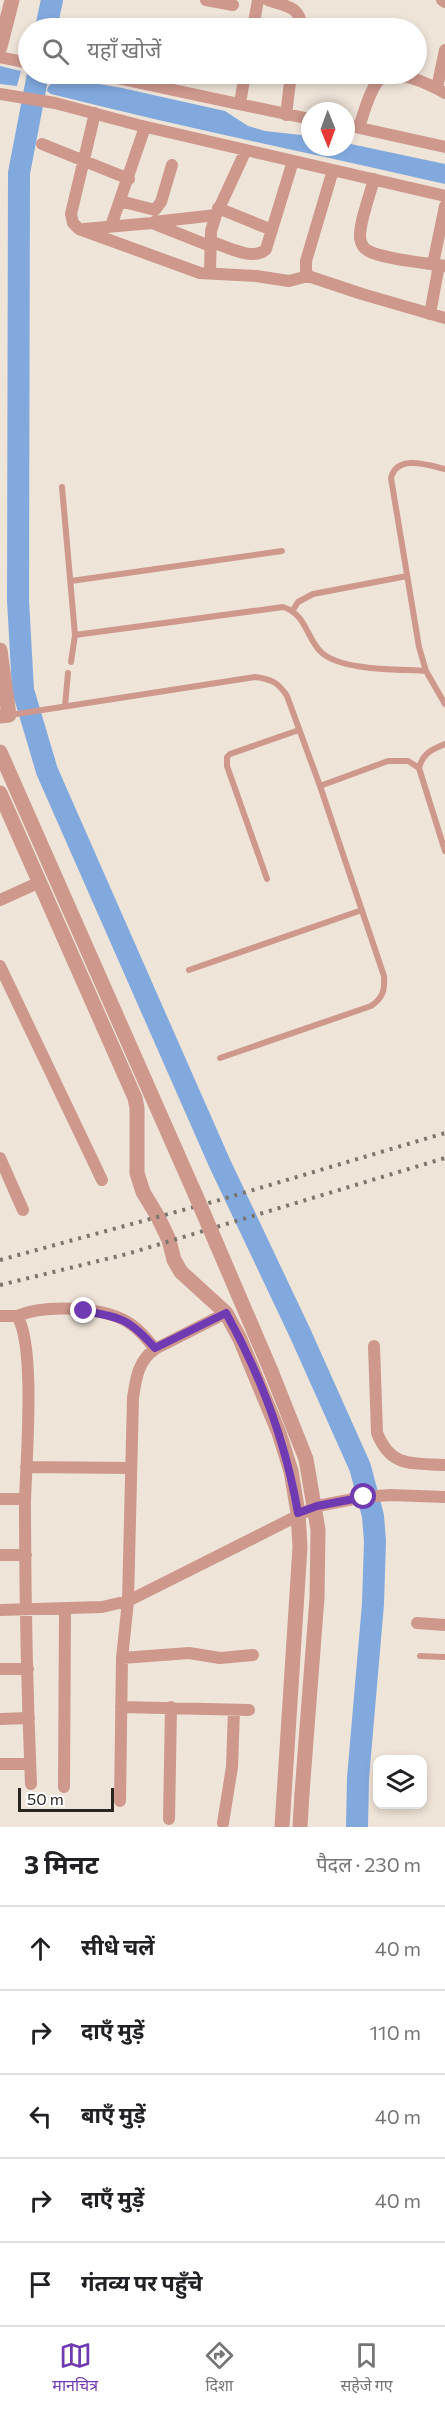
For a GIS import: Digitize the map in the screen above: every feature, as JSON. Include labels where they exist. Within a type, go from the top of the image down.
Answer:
[{"type":"street","points":[[0,47],[12,0]]},
{"type":"street","points":[[206,0],[233,5]]},
{"type":"street","points":[[255,18],[258,0]]},
{"type":"street","points":[[268,0],[294,9],[301,18]]},
{"type":"street","points":[[425,84],[441,91],[445,50]]},
{"type":"street","points":[[0,57],[18,61]]},
{"type":"street","points":[[150,84],[301,117]]},
{"type":"street","points":[[240,103],[243,84]]},
{"type":"street","points":[[286,114],[290,84]]},
{"type":"street","points":[[359,128],[377,84]]},
{"type":"street","points":[[0,94],[55,103],[146,127],[445,196]]},
{"type":"street","points":[[94,113],[71,213],[73,223],[79,229],[189,270],[289,280],[308,276],[445,318]]},
{"type":"street","points":[[111,226],[146,127]]},
{"type":"street","points":[[355,127],[445,147]]},
{"type":"street","points":[[42,144],[129,179]]},
{"type":"street","points":[[210,273],[210,243],[217,212],[246,150]]},
{"type":"street","points":[[152,223],[210,243],[258,255],[266,249],[293,161]]},
{"type":"street","points":[[120,201],[155,210],[161,202],[172,165]]},
{"type":"street","points":[[308,276],[306,261],[333,170]]},
{"type":"street","points":[[374,179],[360,239],[363,247],[369,252],[439,265]]},
{"type":"street","points":[[430,314],[439,265],[445,206]]},
{"type":"street","points":[[79,229],[152,223],[217,212],[272,230]]},
{"type":"street","points":[[0,650],[10,715]]},
{"type":"street","points":[[0,752],[226,1266],[292,1419],[306,1460],[318,1530],[317,1598],[300,1827]]},
{"type":"street","points":[[0,793],[135,1098],[137,1173],[143,1192],[169,1240],[174,1260],[181,1272],[226,1313],[240,1339],[279,1433],[291,1471],[298,1513],[300,1547],[282,1827]]},
{"type":"street","points":[[0,900],[40,882]]},
{"type":"street","points":[[0,966],[102,1180]]},
{"type":"street","points":[[0,1158],[23,1210]]},
{"type":"street","points":[[0,1316],[17,1316],[35,1310],[60,1308],[104,1314],[132,1324],[155,1348]]},
{"type":"street","points":[[120,1801],[122,1658],[128,1601],[133,1398],[136,1378],[139,1367],[155,1348],[226,1313]]},
{"type":"street","points":[[17,1316],[22,1324],[27,1371],[26,1555],[31,1784]]},
{"type":"street","points":[[374,1346],[377,1433],[382,1446],[388,1455],[400,1461],[445,1465]]},
{"type":"street","points":[[26,1467],[131,1468]]},
{"type":"street","points":[[0,1610],[102,1607],[128,1601],[298,1513],[317,1506],[364,1497],[390,1495],[445,1497]]},
{"type":"street","points":[[0,1499],[26,1499]]},
{"type":"street","points":[[0,1555],[26,1555]]},
{"type":"street","points":[[64,1787],[66,1609]]},
{"type":"street","points":[[417,1623],[445,1625]]},
{"type":"street","points":[[122,1658],[189,1653],[220,1658],[252,1655]]},
{"type":"street","points":[[0,1669],[28,1669]]},
{"type":"street","points":[[121,1707],[249,1710]]},
{"type":"street","points":[[169,1819],[171,1707]]},
{"type":"street","points":[[223,1823],[232,1767],[234,1710]]},
{"type":"street","points":[[0,1719],[28,1718]]},
{"type":"street","points":[[0,1764],[30,1764]]},
{"type":"lane","points":[[445,469],[410,463],[398,465],[393,471],[391,487],[419,647],[426,671],[445,704]]},
{"type":"lane","points":[[62,487],[75,635],[71,662]]},
{"type":"lane","points":[[71,581],[282,551]]},
{"type":"lane","points":[[293,610],[298,602],[313,594],[407,576]]},
{"type":"lane","points":[[75,635],[283,607],[293,610],[300,616],[321,652],[333,660],[353,665],[426,671]]},
{"type":"lane","points":[[65,706],[68,673]]},
{"type":"lane","points":[[10,715],[255,677],[270,678],[280,685],[287,696],[362,910],[384,976],[385,987],[381,999],[360,1011],[220,1058]]},
{"type":"lane","points":[[267,879],[226,761],[230,754],[299,730]]},
{"type":"lane","points":[[445,744],[429,750],[422,758],[419,768],[445,850]]},
{"type":"lane","points":[[320,786],[388,761],[408,761],[419,768]]},
{"type":"lane","points":[[189,970],[362,910]]},
{"type":"lane","points":[[420,1656],[445,1658]]},
{"type":"water","points":[[0,66],[18,70],[17,86],[0,84]]},
{"type":"water","points":[[52,84],[99,84],[225,111],[248,126],[265,131],[301,135],[301,152],[51,94],[47,91]]},
{"type":"water","points":[[355,145],[445,164],[445,184],[319,156],[355,156]]},
{"type":"waterway","points":[[48,18],[52,0]]},
{"type":"waterway","points":[[36,84],[19,173],[18,600],[23,690],[47,771],[220,1164],[360,1467],[373,1516],[375,1541],[373,1604],[358,1778],[357,1827]]},
{"type":"railway","points":[[0,1260],[216,1201],[445,1133]]},
{"type":"railway","points":[[0,1285],[127,1254],[445,1158]]},
{"type":"route","points":[[84,1311],[120,1318],[132,1324],[155,1348],[226,1313],[240,1339],[279,1433],[291,1471],[298,1513],[317,1506],[364,1497]]}]
